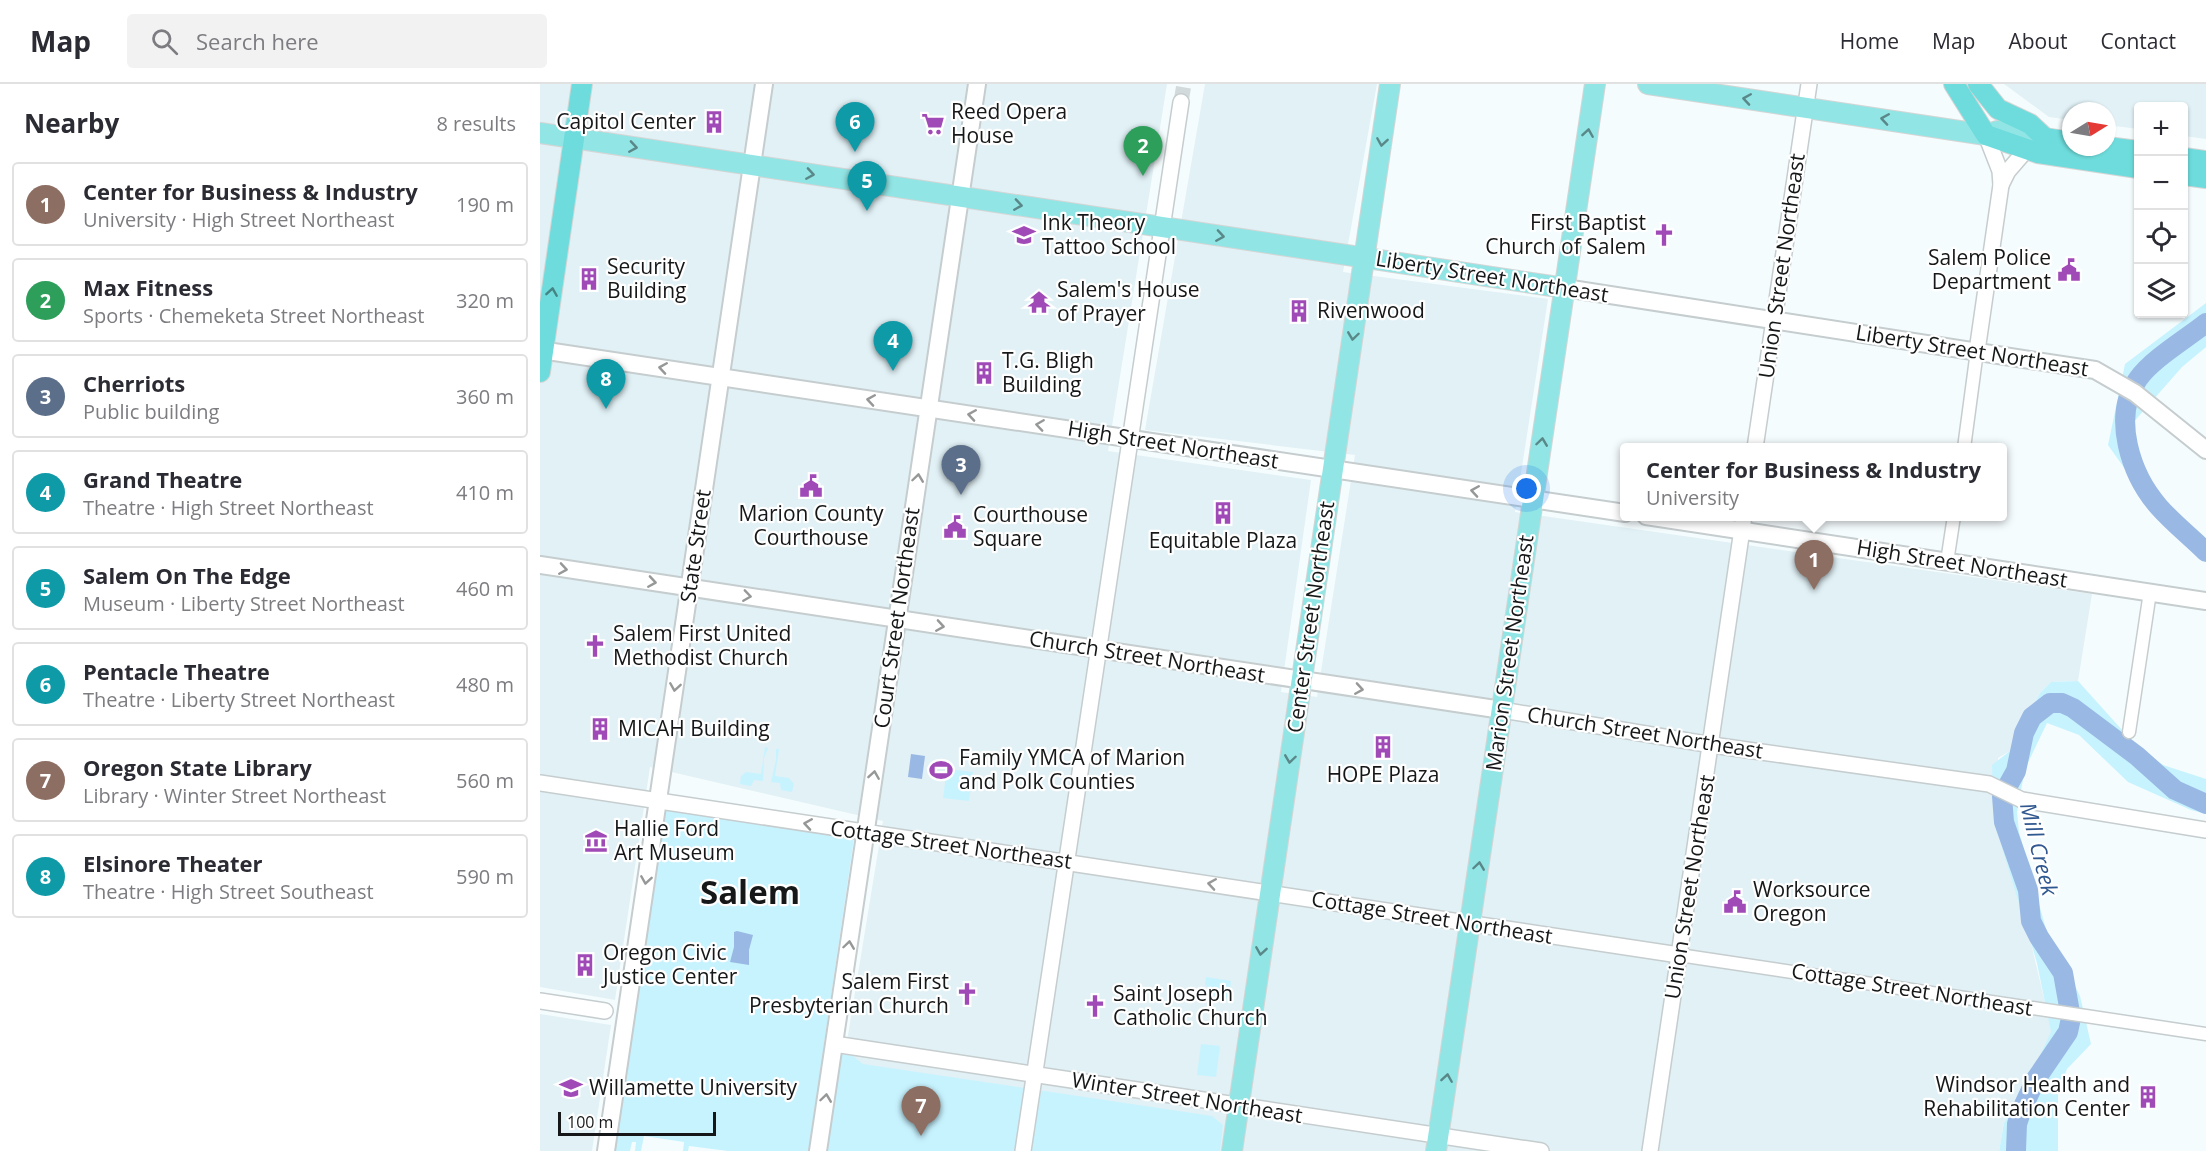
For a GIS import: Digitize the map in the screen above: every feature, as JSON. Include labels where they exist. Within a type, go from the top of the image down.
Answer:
[{"type":"highway","points":[[540,372],[582,84]]},
{"type":"highway","points":[[1954,84],[1986,135],[2027,149],[2134,167]]},
{"type":"highway","points":[[1978,84],[1998,110],[2030,124],[2045,138],[2062,141]]},
{"type":"highway","points":[[2116,148],[2134,151]]},
{"type":"highway","points":[[2188,159],[2206,161]]},
{"type":"highway","points":[[2188,176],[2206,178]]},
{"type":"main road","name":"State Street","points":[[606,1151],[764,84]]},
{"type":"main road","name":"Court Street Northeast","points":[[818,1151],[977,84]]},
{"type":"main road","name":"Center Street Northeast","points":[[1232,1151],[1390,84]]},
{"type":"main road","name":"Marion Street Northeast","points":[[1438,1143],[1595,84]]},
{"type":"main road","points":[[1648,84],[1986,135],[1997,131],[2045,138]]},
{"type":"main road","name":"Liberty Street Northeast","points":[[540,134],[2069,364],[2095,370],[2119,382],[2206,450]]},
{"type":"main road","name":"High Street Northeast","points":[[542,350],[1620,512]]},
{"type":"main road","points":[[907,405],[934,368]]},
{"type":"main road","name":"High Street Northeast","points":[[1707,521],[1743,524],[1947,562],[2206,601]]},
{"type":"main road","name":"Church Street Northeast","points":[[540,565],[1502,710]]},
{"type":"street","name":"Union Street Northeast","points":[[1756,443],[1809,84]]},
{"type":"street","points":[[1023,1151],[1181,102]]},
{"type":"street","points":[[1965,443],[2001,185],[2000,171],[1986,135]]},
{"type":"street","points":[[2001,185],[2008,171],[2027,149]]},
{"type":"street","points":[[1947,562],[1953,521]]},
{"type":"street","name":"Union Street Northeast","points":[[1650,1151],[1743,524]]},
{"type":"street","points":[[2129,732],[2150,592]]},
{"type":"street","name":"Church Street Northeast","points":[[1502,710],[1712,745],[1989,784],[2022,800],[2206,830]]},
{"type":"street","name":"Cottage Street Northeast","points":[[540,783],[2206,1034]]},
{"type":"street","points":[[540,1001],[626,1014]]},
{"type":"street","name":"Winter Street Northeast","points":[[834,1044],[1238,1106],[1438,1143],[1541,1151]]},
{"type":"shaded area","points":[[540,84],[1167,84],[1108,451],[1311,480],[1281,692],[1317,697],[1355,455],[1145,430],[1205,84],[1377,84],[1343,272],[1548,299],[1515,512],[2092,594],[2078,681],[2051,682],[2040,693],[2010,751],[1998,758],[2026,922],[2052,1032],[2023,1092],[2004,1123],[1999,1151],[829,1151],[883,821],[650,767],[615,1000],[540,987]]},
{"type":"shaded area","points":[[2004,84],[2206,84],[2206,139],[2188,137],[2188,102],[2134,102],[2134,128],[2116,126],[2116,102],[2062,102],[2062,119],[2049,117]]},
{"type":"shaded area","points":[[2206,303],[2206,347],[2182,367],[2131,425],[2141,460],[2149,476],[2169,506],[2206,547],[2206,560],[2161,520],[2108,445],[2125,364]]},
{"type":"shaded area","points":[[2078,681],[2132,741],[2163,765],[2206,779],[2206,814],[2191,810],[2128,782],[2079,735],[2047,723],[2025,769],[2017,812],[2019,832],[2046,929],[2080,996],[2091,1044],[2067,1069],[2058,1095],[2058,1151],[1999,1151],[2004,1123],[2023,1092],[2051,1032],[2037,963],[1994,821],[1992,765],[2010,751],[2040,693],[2051,682]]},
{"type":"shaded area","points":[[765,747],[768,748],[764,758],[763,781],[754,780],[751,786],[740,784],[741,776],[746,772],[761,774]]},
{"type":"shaded area","points":[[776,749],[779,749],[775,776],[789,778],[794,784],[792,792],[781,790],[780,783],[771,782]]},
{"type":"shaded area","points":[[911,754],[925,756],[922,779],[908,777]]},
{"type":"shaded area","points":[[947,769],[973,772],[969,801],[943,798]]},
{"type":"shaded area","points":[[665,809],[854,839],[823,1051],[853,1056],[863,1064],[1212,1116],[1223,1125],[1220,1151],[728,1151],[689,1146],[688,1151],[683,1151],[684,1142],[644,1136],[641,1151],[635,1151],[636,1142],[632,1142],[630,1151],[614,1151]]},
{"type":"shaded area","points":[[734,932],[753,935],[749,950],[749,965],[730,962],[734,947]]},
{"type":"shaded area","points":[[1206,977],[1231,981],[1229,998],[1215,996],[1205,984]]},
{"type":"shaded area","name":"Willamette University","points":[[540,1014],[611,1025],[592,1151],[540,1151]]},
{"type":"shaded area","points":[[1201,1044],[1220,1046],[1216,1077],[1197,1075]]},
{"type":"waterway","name":"Mill Creek","points":[[2206,323],[2160,357],[2138,379],[2130,394],[2125,428],[2133,462],[2149,494],[2164,513],[2206,552]]},
{"type":"waterway","name":"Mill Creek","points":[[2016,1151],[2017,1124],[2022,1109],[2036,1079],[2068,1032],[2071,1018],[2063,973],[2031,921],[2028,890],[2004,822],[2002,796],[2016,771],[2024,733],[2032,717],[2050,703],[2062,703],[2073,708],[2137,756],[2175,790],[2206,804]]},
{"type":"tunnel","points":[[1181,102],[1184,84]]},
{"type":"place","name":"Capitol Center","points":[[714,122]]},
{"type":"place","name":"Reed Opera House","points":[[933,124]]},
{"type":"place","name":"Pentacle Theatre","points":[[855,152]]},
{"type":"place","name":"Max Fitness","points":[[1143,176]]},
{"type":"place","name":"Salem On The Edge","points":[[867,211]]},
{"type":"place","name":"Ink Theory Tattoo School","points":[[1024,235]]},
{"type":"place","name":"First Baptist Church of Salem","points":[[1664,235]]},
{"type":"place","name":"Salem Police Department","points":[[2069,270]]},
{"type":"place","name":"Security Building","points":[[589,279]]},
{"type":"place","name":"Salem's House of Prayer","points":[[1039,302]]},
{"type":"place","name":"Rivenwood","points":[[1299,311]]},
{"type":"place","name":"Grand Theatre","points":[[893,371]]},
{"type":"place","name":"T.G. Bligh Building","points":[[984,373]]},
{"type":"place","name":"Elsinore Theater","points":[[606,409]]},
{"type":"place","name":"Marion County Courthouse","points":[[811,486]]},
{"type":"place","name":"Cherriots","points":[[961,495]]},
{"type":"place","name":"Equitable Plaza","points":[[1223,513]]},
{"type":"place","name":"Courthouse Square","points":[[955,527]]},
{"type":"place","name":"Center for Business & Industry","points":[[1814,590]]},
{"type":"place","name":"Salem First United Methodist Church","points":[[595,646]]},
{"type":"place","name":"MICAH Building","points":[[600,729]]},
{"type":"place","name":"HOPE Plaza","points":[[1383,747]]},
{"type":"place","name":"Family YMCA of Marion and Polk Counties","points":[[941,770]]},
{"type":"place","name":"Hallie Ford Art Museum","points":[[596,841]]},
{"type":"place","name":"Worksource Oregon","points":[[1735,902]]},
{"type":"place","name":"Oregon Civic Justice Center","points":[[585,965]]},
{"type":"place","name":"Salem First Presbyterian Church","points":[[967,994]]},
{"type":"place","name":"Saint Joseph Catholic Church","points":[[1095,1006]]},
{"type":"place","name":"Willamette University","points":[[571,1088]]},
{"type":"place","name":"Windsor Health and Rehabilitation Center","points":[[2148,1097]]},
{"type":"place","name":"Oregon State Library","points":[[921,1136]]},
{"type":"district","name":"Salem","points":[[750,892]]}]
